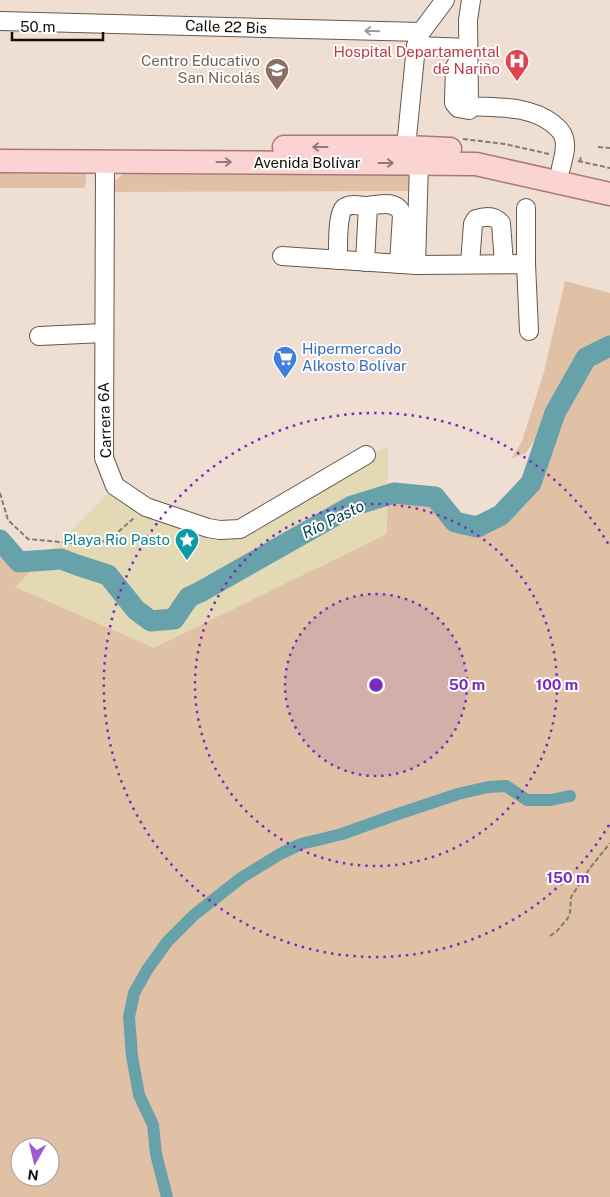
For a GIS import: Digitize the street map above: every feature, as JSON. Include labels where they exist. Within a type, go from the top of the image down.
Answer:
[{"type":"main road","name":"Avenida Bolívar","points":[[0,147],[412,155],[476,164],[610,194]]},
{"type":"main road","name":"Avenida Bolívar","points":[[0,161],[105,162],[412,155],[486,151],[571,160],[610,179]]},
{"type":"street","points":[[407,265],[418,39],[444,0]]},
{"type":"street","points":[[472,0],[468,13],[468,51],[455,66],[454,103],[458,108],[469,108],[473,116],[478,118],[519,120],[534,113],[547,119],[561,132],[571,160]]},
{"type":"street","name":"Calle 22 Bis","points":[[0,21],[418,39],[468,51]]},
{"type":"street","name":"Carrera 6A","points":[[105,162],[104,458],[115,486],[146,507],[208,528],[220,530],[240,529],[366,455]]},
{"type":"street","points":[[338,260],[340,219],[344,208],[383,204],[394,205],[400,210],[407,265]]},
{"type":"street","points":[[365,262],[368,206]]},
{"type":"street","points":[[526,208],[526,264],[530,331]]},
{"type":"street","points":[[470,264],[472,224],[476,218],[486,216],[497,219],[500,224],[504,264]]},
{"type":"street","points":[[282,256],[407,265],[526,264]]},
{"type":"street","points":[[39,336],[104,333]]},
{"type":"path","points":[[457,139],[504,144],[610,168]]},
{"type":"path","points":[[598,147],[610,148]]},
{"type":"path","points":[[0,493],[8,520],[28,539],[71,543],[108,541],[146,507]]},
{"type":"path","points":[[550,936],[566,922],[570,913],[571,897],[590,868],[610,843]]},
{"type":"shaded area","points":[[0,167],[87,168],[85,188],[0,188]]},
{"type":"shaded area","points":[[126,171],[411,174],[411,191],[114,192],[115,181]]},
{"type":"shaded area","points":[[565,281],[610,293],[610,343],[590,352],[576,366],[546,422],[526,453],[511,459],[522,441],[544,372]]},
{"type":"shaded area","points":[[610,352],[610,1197],[0,1197],[0,540],[19,561],[61,559],[352,506],[394,493],[432,501],[449,524],[477,530],[504,523],[534,494],[558,415],[593,360]]},
{"type":"sand","name":"Playa Rio Pasto","points":[[388,446],[387,534],[154,648],[15,587],[115,486],[220,530]]},
{"type":"waterway","name":"Río Pasto","points":[[0,540],[19,562],[61,559],[108,575],[136,610],[151,621],[174,619],[189,597],[352,506],[394,493],[435,497],[455,522],[477,527],[501,515],[531,483],[555,413],[586,358],[610,346]]},
{"type":"waterway","points":[[167,1197],[156,1154],[153,1125],[139,1095],[132,1056],[129,1017],[134,993],[147,970],[167,942],[194,915],[241,878],[280,854],[301,844],[342,834],[458,794],[488,787],[506,786],[527,800],[551,800],[570,796]]},
{"type":"place","name":"Hospital Departamental de Nariño","points":[[517,82]]},
{"type":"place","name":"Centro Educativo San Nicolás","points":[[277,91]]},
{"type":"place","name":"Hipermercado Alkosto Bolívar","points":[[285,379]]},
{"type":"place","name":"Playa Rio Pasto","points":[[187,561]]}]
